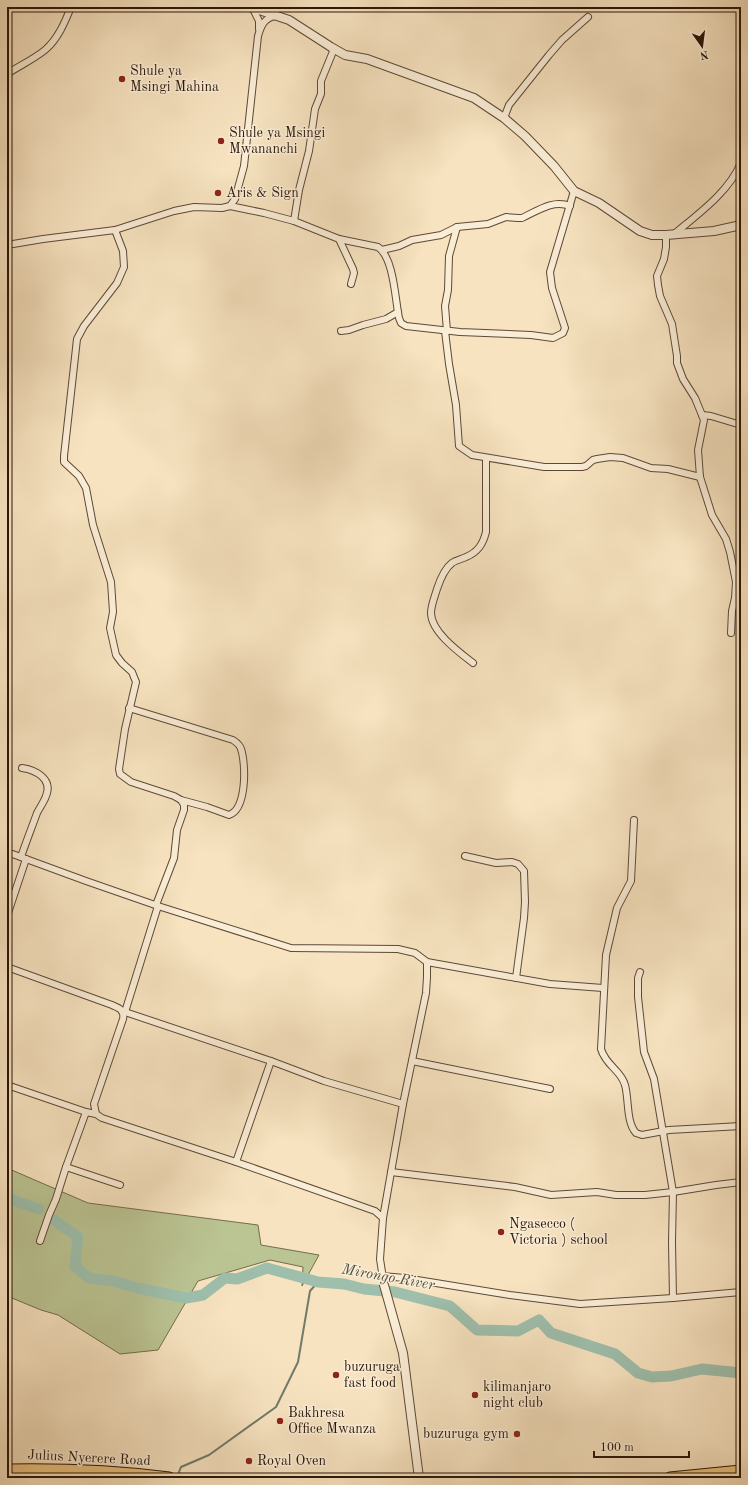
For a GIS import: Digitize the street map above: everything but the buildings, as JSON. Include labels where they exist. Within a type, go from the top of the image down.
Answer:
[{"type":"highway","name":"Julius Nyerere Road","points":[[7,1470],[122,1472],[169,1478]]},
{"type":"highway","points":[[670,1478],[741,1471]]},
{"type":"street","points":[[7,74],[45,50],[52,43],[59,33],[71,7]]},
{"type":"street","points":[[251,7],[279,15],[289,20],[346,55],[367,59],[474,98],[504,118],[530,141],[574,190],[599,203],[640,231],[652,235],[669,235],[714,231],[741,225]]},
{"type":"street","points":[[230,206],[235,199],[244,166],[258,36],[259,21],[251,7]]},
{"type":"street","points":[[258,36],[264,21],[268,18],[279,15]]},
{"type":"street","points":[[504,118],[509,105],[549,55],[562,40],[588,18]]},
{"type":"street","points":[[294,221],[299,190],[309,151],[315,109],[321,94],[321,80],[334,49]]},
{"type":"street","points":[[731,633],[732,611],[736,590],[735,574],[726,539],[715,522],[700,477],[698,450],[704,420],[695,398],[683,379],[677,363],[672,324],[660,296],[657,276],[665,253],[669,235],[704,208],[725,188],[741,163]]},
{"type":"street","points":[[8,243],[115,230],[194,207],[222,208],[230,206],[294,221],[339,239],[378,247],[382,250],[391,271],[398,312],[401,322],[406,326],[446,331],[553,338],[563,333],[565,328],[552,288],[550,272],[574,190]]},
{"type":"street","points":[[382,250],[399,246],[412,240],[441,235],[457,227],[488,224],[506,217],[522,218],[548,205],[564,204],[570,206]]},
{"type":"street","points":[[457,227],[449,256],[445,306],[449,364],[456,405],[459,446],[472,455],[544,467],[582,467],[586,466],[593,460],[610,457],[623,458],[651,468],[668,469],[700,477]]},
{"type":"street","points":[[115,230],[123,251],[124,267],[117,283],[84,326],[77,339],[63,450],[64,462],[79,476],[86,488],[93,525],[111,582],[113,612],[110,628],[116,655],[132,672],[136,682],[129,708],[125,729],[119,769],[120,774],[131,782],[182,800],[200,804],[229,815],[235,812],[238,808],[244,787],[241,748],[233,740],[129,708]]},
{"type":"street","points":[[339,239],[354,269],[351,284]]},
{"type":"street","points":[[341,331],[386,319],[398,312]]},
{"type":"street","points":[[702,415],[741,424]]},
{"type":"street","points":[[473,663],[444,638],[434,624],[431,613],[440,579],[452,563],[478,550],[484,540],[486,532],[486,458]]},
{"type":"street","points":[[7,916],[38,810],[48,790],[47,784],[40,774],[32,770],[22,768]]},
{"type":"street","points":[[96,1114],[94,1104],[124,1016],[123,1011],[157,905],[174,858],[177,830],[184,810],[182,800]]},
{"type":"street","points":[[634,820],[631,882],[617,908],[606,955],[603,988],[604,1001],[601,1049],[603,1056],[623,1079],[626,1086],[631,1125],[636,1133],[642,1135],[663,1131],[741,1126]]},
{"type":"street","points":[[7,852],[86,881],[291,948],[398,948],[415,953],[426,962],[550,984],[603,988]]},
{"type":"street","points":[[465,856],[496,863],[512,862],[518,864],[524,871],[524,918],[516,978]]},
{"type":"street","points":[[419,1478],[403,1353],[384,1285],[380,1259],[383,1218],[403,1104],[426,993],[426,962]]},
{"type":"street","points":[[7,968],[112,1005],[123,1011],[324,1080],[403,1104]]},
{"type":"street","points":[[640,972],[638,978],[638,996],[644,1052],[654,1079],[673,1192],[673,1298]]},
{"type":"street","points":[[236,1162],[271,1061]]},
{"type":"street","points":[[412,1061],[550,1088]]},
{"type":"street","points":[[7,1085],[96,1114],[102,1118],[236,1162],[375,1211],[383,1218]]},
{"type":"street","points":[[40,1240],[86,1112]]},
{"type":"street","points":[[66,1167],[120,1185]]},
{"type":"street","points":[[392,1172],[515,1187],[551,1195],[597,1192],[638,1196],[741,1182]]},
{"type":"street","points":[[382,1276],[405,1278],[580,1304],[741,1292]]},
{"type":"green space","points":[[7,1168],[88,1203],[258,1225],[261,1245],[319,1255],[302,1286],[303,1267],[270,1260],[198,1281],[158,1350],[120,1354],[58,1315],[41,1310],[7,1296]]},
{"type":"waterway","name":"Mirongo River","points":[[7,1197],[39,1209]]},
{"type":"waterway","name":"Mirongo River","points":[[54,1220],[78,1237],[75,1266],[89,1278],[113,1281],[137,1288],[186,1298],[203,1295],[225,1278],[237,1279],[267,1268],[318,1282],[344,1284],[364,1289],[395,1292],[450,1306],[477,1330],[518,1331],[539,1320],[551,1333],[615,1354],[638,1373],[652,1377],[671,1376],[702,1369],[741,1373]]},
{"type":"waterway","points":[[182,1478],[179,1472],[181,1467],[209,1455],[276,1407],[298,1362],[310,1291],[318,1282]]},
{"type":"place","name":"Shule ya Msingi Mahina","points":[[122,79]]},
{"type":"place","name":"Shule ya Msingi Mwananchi","points":[[221,141]]},
{"type":"place","name":"Aris & Sign","points":[[218,193]]},
{"type":"place","name":"Ngasecco ( Victoria ) school","points":[[501,1232]]},
{"type":"place","name":"buzuruga fast food","points":[[336,1375]]},
{"type":"place","name":"kilimanjaro night club","points":[[475,1395]]},
{"type":"place","name":"Bakhresa Office Mwanza","points":[[280,1421]]},
{"type":"place","name":"buzuruga gym","points":[[517,1434]]},
{"type":"place","name":"Royal Oven","points":[[249,1461]]}]
